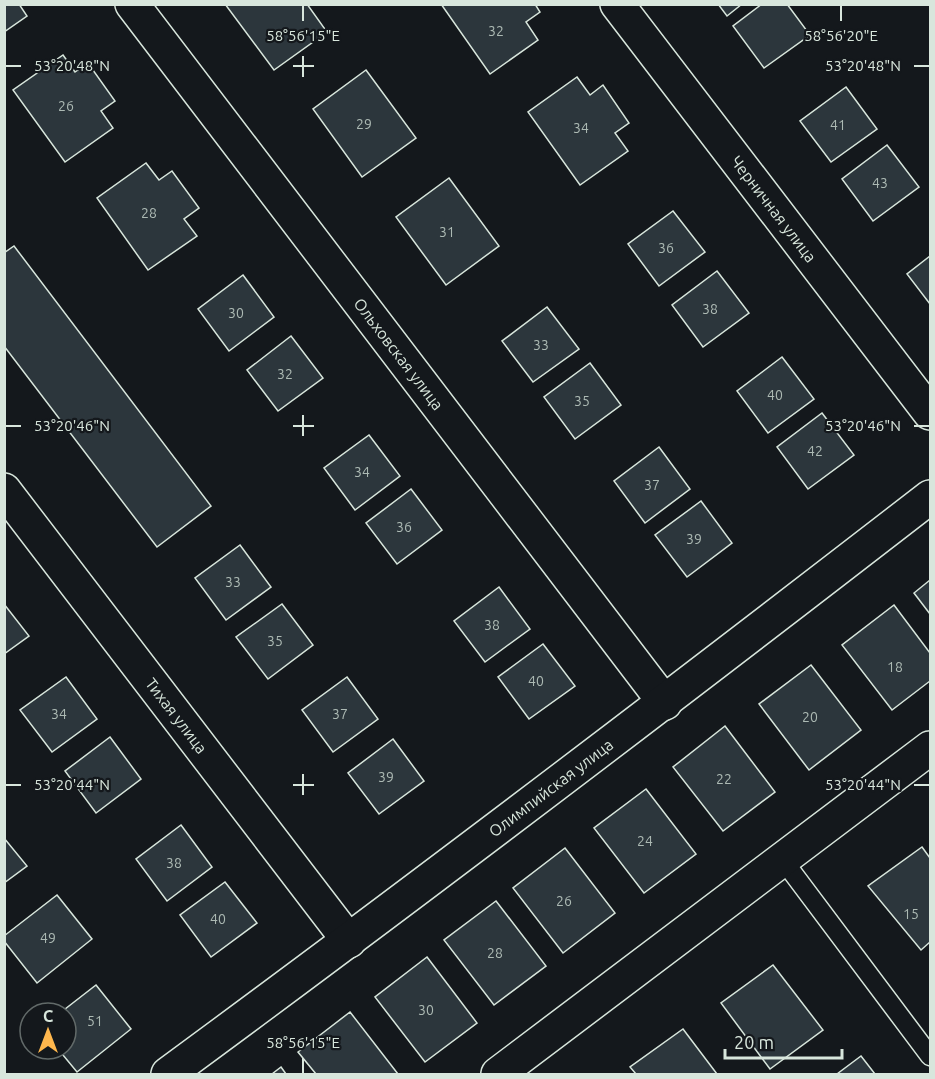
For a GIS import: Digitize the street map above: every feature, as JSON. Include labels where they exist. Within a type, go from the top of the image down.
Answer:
[{"type":"street","name":"Ольховская улица","points":[[132,4],[666,702]]},
{"type":"street","name":"Черничная улица","points":[[617,4],[930,413]]},
{"type":"street","name":"Тихая улица","points":[[4,490],[349,941]]},
{"type":"street","name":"Олимпийская улица","points":[[168,1074],[666,702],[930,497]]},
{"type":"street","points":[[498,1074],[930,748]]},
{"type":"lane","points":[[783,860],[930,1056]]},
{"type":"building","points":[[4,4],[19,4],[27,16],[4,32]]},
{"type":"building","points":[[225,4],[307,4],[327,32],[274,70]]},
{"type":"building","points":[[441,4],[535,4],[540,12],[526,22],[538,40],[490,74]]},
{"type":"building","points":[[718,4],[742,4],[727,16]]},
{"type":"building","points":[[762,4],[787,4],[810,35],[764,68],[733,26]]},
{"type":"building","points":[[63,55],[75,72],[88,63],[115,101],[101,111],[113,128],[65,162],[13,90]]},
{"type":"building","points":[[366,70],[416,138],[362,177],[313,109]]},
{"type":"building","points":[[577,77],[590,95],[603,85],[629,123],[615,133],[628,151],[580,185],[528,112]]},
{"type":"building","points":[[846,87],[877,129],[831,162],[800,121]]},
{"type":"building","points":[[887,145],[919,187],[873,221],[842,179]]},
{"type":"building","points":[[146,163],[159,180],[172,171],[199,208],[184,219],[197,236],[148,270],[97,198]]},
{"type":"building","points":[[449,178],[499,246],[446,285],[396,217]]},
{"type":"building","points":[[673,211],[705,252],[659,286],[628,244]]},
{"type":"building","points":[[14,246],[211,506],[157,547],[4,346],[4,253]]},
{"type":"building","points":[[930,256],[930,304],[907,274]]},
{"type":"building","points":[[717,271],[749,313],[703,347],[672,305]]},
{"type":"building","points":[[243,275],[274,317],[229,351],[198,309]]},
{"type":"building","points":[[547,307],[579,349],[533,382],[502,341]]},
{"type":"building","points":[[291,336],[323,378],[278,411],[247,370]]},
{"type":"building","points":[[782,357],[814,399],[768,433],[737,391]]},
{"type":"building","points":[[590,363],[621,405],[575,439],[544,397]]},
{"type":"building","points":[[822,413],[854,455],[808,489],[777,447]]},
{"type":"building","points":[[369,435],[400,476],[355,510],[324,468]]},
{"type":"building","points":[[659,447],[690,489],[645,523],[614,481]]},
{"type":"building","points":[[411,489],[442,530],[397,564],[366,523]]},
{"type":"building","points":[[701,501],[732,543],[687,577],[655,535]]},
{"type":"building","points":[[240,545],[271,587],[226,620],[195,578]]},
{"type":"building","points":[[930,580],[930,614],[914,593]]},
{"type":"building","points":[[499,587],[530,629],[485,662],[454,621]]},
{"type":"building","points":[[4,604],[29,636],[4,654]]},
{"type":"building","points":[[282,604],[313,645],[268,679],[236,637]]},
{"type":"building","points":[[894,605],[930,653],[930,681],[892,710],[842,645]]},
{"type":"building","points":[[543,644],[575,686],[529,719],[498,677]]},
{"type":"building","points":[[811,665],[861,730],[809,770],[759,704]]},
{"type":"building","points":[[66,677],[97,719],[52,752],[20,710]]},
{"type":"building","points":[[347,677],[378,719],[333,752],[302,710]]},
{"type":"building","points":[[725,726],[775,792],[723,831],[673,767]]},
{"type":"building","points":[[110,737],[141,779],[96,813],[65,771]]},
{"type":"building","points":[[393,739],[424,781],[379,814],[348,773]]},
{"type":"building","points":[[646,789],[696,854],[644,893],[594,828]]},
{"type":"building","points":[[181,825],[212,867],[167,901],[136,859]]},
{"type":"building","points":[[4,838],[27,866],[4,883]]},
{"type":"building","points":[[922,847],[930,858],[930,942],[921,950],[868,886]]},
{"type":"building","points":[[565,848],[615,913],[563,953],[513,888]]},
{"type":"building","points":[[225,882],[257,923],[211,957],[180,915]]},
{"type":"building","points":[[57,895],[92,939],[37,983],[4,941],[4,936]]},
{"type":"building","points":[[496,901],[546,966],[494,1005],[444,940]]},
{"type":"building","points":[[427,957],[477,1023],[425,1062],[375,997]]},
{"type":"building","points":[[773,965],[823,1030],[770,1069],[721,1003]]},
{"type":"building","points":[[96,985],[131,1029],[77,1072],[68,1061],[78,1061],[78,1001],[75,1001]]},
{"type":"building","points":[[350,1012],[398,1074],[316,1074],[298,1052]]},
{"type":"building","points":[[683,1029],[717,1074],[636,1074],[630,1067]]},
{"type":"building","points":[[861,1056],[875,1074],[837,1074]]},
{"type":"building","points":[[281,1067],[286,1074],[272,1074]]}]
